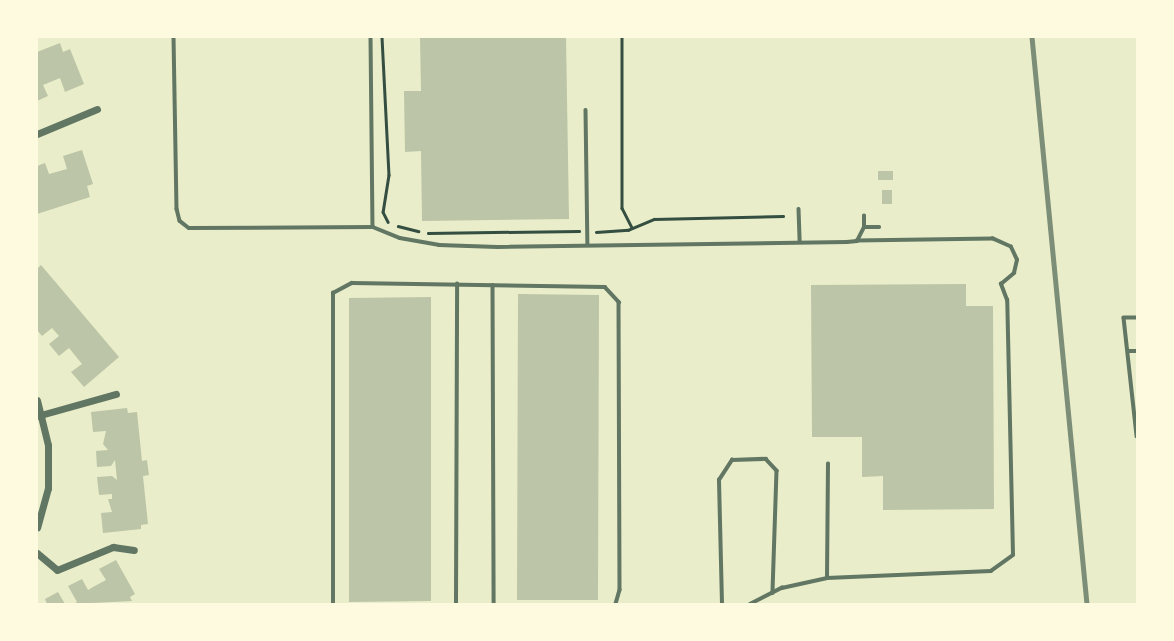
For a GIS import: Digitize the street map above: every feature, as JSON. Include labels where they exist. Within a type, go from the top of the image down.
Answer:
[{"type":"street","points":[[37,134],[97,109]]},
{"type":"street","points":[[40,415],[116,394]]},
{"type":"street","points":[[37,400],[48,488],[37,523]]},
{"type":"street","points":[[37,553],[57,570],[113,547],[134,550]]},
{"type":"lane","points":[[174,37],[180,221],[189,228],[373,227],[400,238],[439,245],[993,239],[1011,247],[1017,260],[1014,273],[1001,285],[1007,300],[1013,555],[991,571],[827,578],[773,593],[750,604]]},
{"type":"lane","points":[[371,37],[373,227]]},
{"type":"lane","points":[[586,110],[588,245]]},
{"type":"lane","points":[[799,209],[800,242]]},
{"type":"lane","points":[[857,241],[864,227],[863,216]]},
{"type":"lane","points":[[864,227],[879,227]]},
{"type":"lane","points":[[333,604],[334,293],[352,283],[605,287],[619,302],[620,590],[616,604]]},
{"type":"lane","points":[[456,604],[457,284]]},
{"type":"lane","points":[[493,285],[494,604]]},
{"type":"lane","points":[[1137,318],[1124,318],[1137,436]]},
{"type":"lane","points":[[1128,351],[1137,351]]},
{"type":"lane","points":[[722,604],[719,481],[732,460],[766,459],[777,471],[773,593]]},
{"type":"lane","points":[[827,578],[828,464]]},
{"type":"path","points":[[382,37],[382,79],[388,90],[386,221],[428,233],[588,231],[632,228],[654,219],[783,216]]},
{"type":"path","points":[[622,37],[622,208],[632,228]]},
{"type":"building","points":[[420,37],[566,37],[569,219],[422,221],[421,151],[405,152],[404,91],[421,91]]},
{"type":"building","points":[[60,43],[63,52],[70,49],[84,84],[65,92],[60,78],[43,85],[48,96],[37,101],[37,52]]},
{"type":"building","points":[[82,150],[93,184],[87,186],[90,197],[37,214],[37,166],[45,163],[49,174],[67,169],[63,156]]},
{"type":"building","points":[[878,171],[893,171],[893,180],[878,180]]},
{"type":"building","points":[[882,190],[892,190],[892,204],[882,204]]},
{"type":"building","points":[[41,265],[119,357],[84,387],[71,372],[82,364],[69,348],[59,356],[49,344],[59,336],[52,328],[42,336],[37,330],[37,269]]},
{"type":"building","points":[[966,284],[966,306],[993,306],[994,509],[883,510],[883,476],[862,477],[862,437],[812,437],[811,285]]},
{"type":"building","points":[[518,294],[599,295],[598,600],[517,600]]},
{"type":"building","points":[[431,297],[431,601],[349,602],[349,298]]},
{"type":"building","points":[[127,408],[128,413],[137,412],[142,461],[147,460],[149,475],[143,476],[148,524],[141,525],[141,529],[103,533],[101,513],[112,512],[108,499],[112,499],[112,494],[99,495],[97,477],[112,476],[117,480],[115,460],[111,466],[97,467],[96,451],[108,450],[103,444],[106,431],[93,432],[91,412]]},
{"type":"building","points":[[116,560],[135,594],[130,597],[132,601],[73,604],[77,602],[68,586],[82,579],[88,590],[106,580],[99,569]]},
{"type":"building","points":[[58,592],[65,604],[47,604],[45,599]]},
{"type":"railway","points":[[1032,37],[1087,604]]}]
